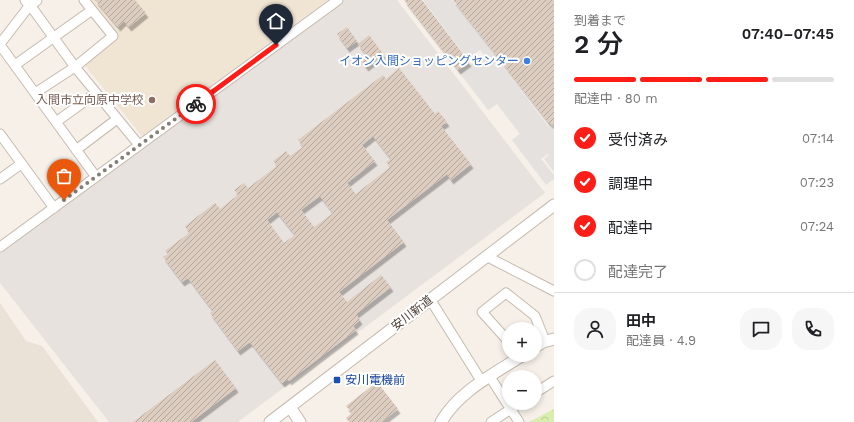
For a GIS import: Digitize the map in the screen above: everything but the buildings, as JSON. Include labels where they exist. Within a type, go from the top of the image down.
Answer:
[{"type":"street","points":[[35,93],[75,67],[113,36],[84,0]]},
{"type":"street","points":[[0,247],[338,0]]},
{"type":"street","points":[[96,177],[0,44],[30,2],[75,67],[139,145]]},
{"type":"street","points":[[15,65],[92,10]]},
{"type":"street","points":[[56,122],[96,93]]},
{"type":"street","points":[[76,150],[117,119]]},
{"type":"street","points":[[0,134],[54,208]]},
{"type":"street","points":[[0,179],[21,164]]},
{"type":"street","name":"安川新道","points":[[270,422],[554,205]]},
{"type":"street","points":[[486,256],[554,291]]},
{"type":"street","points":[[502,334],[482,312],[506,293],[535,316],[539,322]]},
{"type":"street","points":[[430,299],[486,379],[502,397]]},
{"type":"street","points":[[542,327],[550,340]]},
{"type":"street","points":[[441,422],[448,410],[462,396],[512,362]]},
{"type":"street","points":[[542,389],[554,381]]},
{"type":"street","points":[[290,407],[300,422]]},
{"type":"street","points":[[491,422],[509,410]]},
{"type":"street","points":[[513,410],[519,422]]},
{"type":"shaded area","name":"入間市立向原中学校","points":[[86,0],[328,0],[142,136],[83,63],[116,37]]},
{"type":"shaded area","points":[[343,0],[397,0],[545,193],[238,422],[109,422],[0,283],[0,251]]},
{"type":"shaded area","points":[[423,0],[452,0],[548,126],[554,128],[554,172],[544,159],[549,155],[548,154],[541,159],[554,175],[554,179],[546,185],[512,140],[520,134],[497,104],[488,110],[458,71],[468,64],[471,65],[484,55],[480,50],[467,59]]},
{"type":"shaded area","points":[[0,303],[26,341],[42,346],[98,422],[0,422]]},
{"type":"green space","points":[[554,409],[554,422],[529,422]]},
{"type":"way so far","points":[[64,200],[196,104]]},
{"type":"place","name":"イオン入間ショッピングセンター","points":[[527,61]]},
{"type":"place","name":"入間市立向原中学校","points":[[152,100]]},
{"type":"place","name":"安川電機前","points":[[337,380]]},
{"type":"route","points":[[196,104],[276,45]]}]
